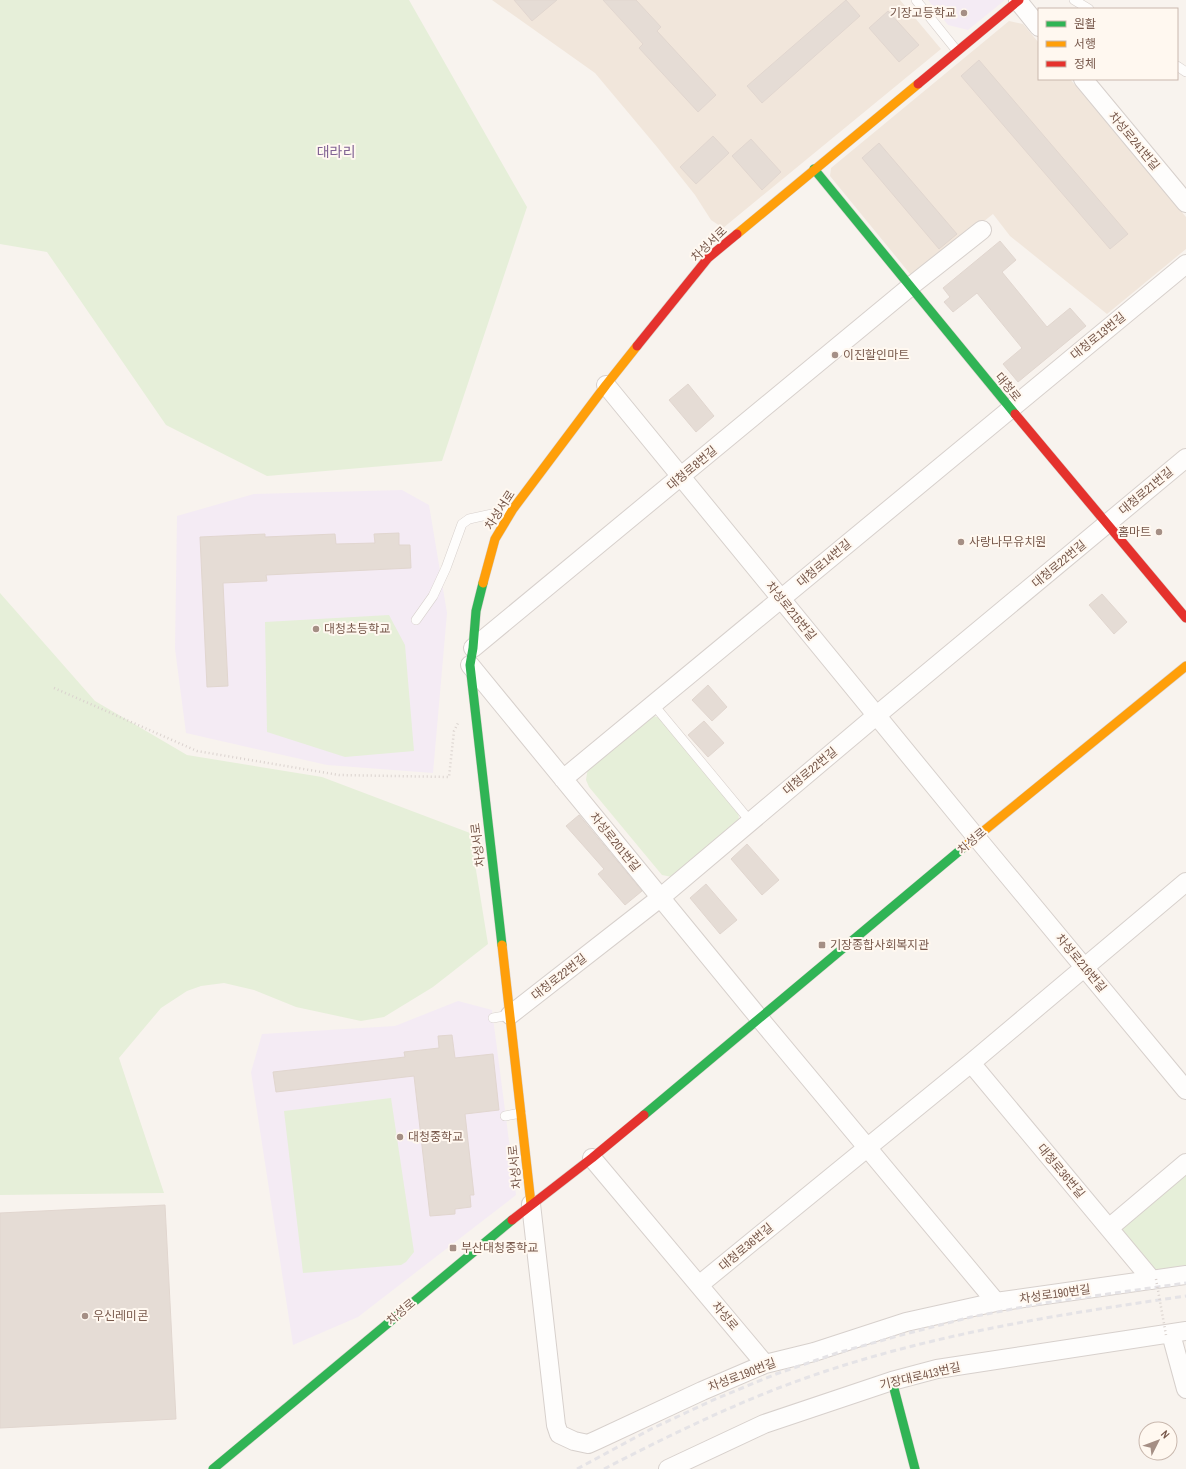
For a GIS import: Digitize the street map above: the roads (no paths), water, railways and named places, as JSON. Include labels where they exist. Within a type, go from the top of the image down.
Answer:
[{"type":"street","name":"차성서로","points":[[531,1204],[521,1113],[501,1017],[470,665],[476,611],[495,539],[513,509],[606,384],[708,258],[1018,1]]},
{"type":"street","points":[[1018,1],[1038,26]]},
{"type":"street","name":"차성로241번길","points":[[1084,80],[1186,203]]},
{"type":"street","name":"대청로","points":[[814,169],[1106,524],[1186,618]]},
{"type":"street","name":"대청로8번길","points":[[473,648],[910,286],[982,230]]},
{"type":"street","name":"대청로13번길","points":[[1010,408],[1186,264]]},
{"type":"street","name":"차성로215번길","points":[[606,384],[976,837]]},
{"type":"street","name":"대청로14번길","points":[[562,779],[1010,408]]},
{"type":"street","name":"대청로21번길","points":[[1106,524],[1186,458]]},
{"type":"street","name":"대청로22번길","points":[[501,1017],[660,898],[1106,524]]},
{"type":"street","name":"차성로201번길","points":[[470,665],[760,1019]]},
{"type":"street","name":"차성로","points":[[213,1469],[226,1463],[531,1204],[592,1158],[976,837],[1186,666]]},
{"type":"street","name":"차성로216번길","points":[[976,837],[1186,1090]]},
{"type":"street","name":"대청로36번길","points":[[700,1285],[971,1063],[1186,882]]},
{"type":"street","points":[[760,1019],[866,1148],[996,1302]]},
{"type":"street","name":"대청로36번길","points":[[971,1063],[1154,1280]]},
{"type":"street","name":"차성로","points":[[592,1158],[765,1364]]},
{"type":"street","points":[[1109,1228],[1186,1163]]},
{"type":"street","name":"차성로190번길","points":[[531,1204],[556,1425],[559,1434],[574,1441],[588,1444],[702,1391],[765,1364],[814,1352],[906,1322],[996,1302],[1186,1275]]},
{"type":"street","points":[[1174,1333],[1186,1389]]},
{"type":"street","name":"기장대로413번길","points":[[668,1469],[764,1424],[892,1381],[937,1369],[1174,1333]]},
{"type":"street","points":[[892,1381],[915,1469]]},
{"type":"lane","points":[[916,0],[957,51]]},
{"type":"lane","points":[[1074,0],[1087,8]]},
{"type":"lane","points":[[416,620],[433,596],[446,568],[462,524],[469,519],[513,509]]},
{"type":"lane","points":[[653,704],[750,821]]},
{"type":"lane","points":[[506,1116],[521,1113]]},
{"type":"railway","points":[[577,1469],[651,1429],[713,1400],[776,1374],[837,1353],[971,1317],[1044,1303],[1186,1283]]},
{"type":"railway","points":[[604,1469],[732,1407],[826,1371],[876,1356],[927,1342],[978,1331],[1082,1312],[1186,1296]]},
{"type":"place","name":"기장고등학교","points":[[964,13]]},
{"type":"place","name":"이진할인마트","points":[[835,355]]},
{"type":"place","name":"홈마트","points":[[1159,532]]},
{"type":"place","name":"사랑나무유치원","points":[[961,542]]},
{"type":"place","name":"대청초등학교","points":[[316,629]]},
{"type":"place","name":"기장종합사회복지관","points":[[822,945]]},
{"type":"place","name":"대청중학교","points":[[400,1137]]},
{"type":"place","name":"부산대청중학교","points":[[453,1248]]},
{"type":"place","name":"우신레미콘","points":[[85,1316]]},
{"type":"district","name":"대라리","points":[[336,152]]}]
